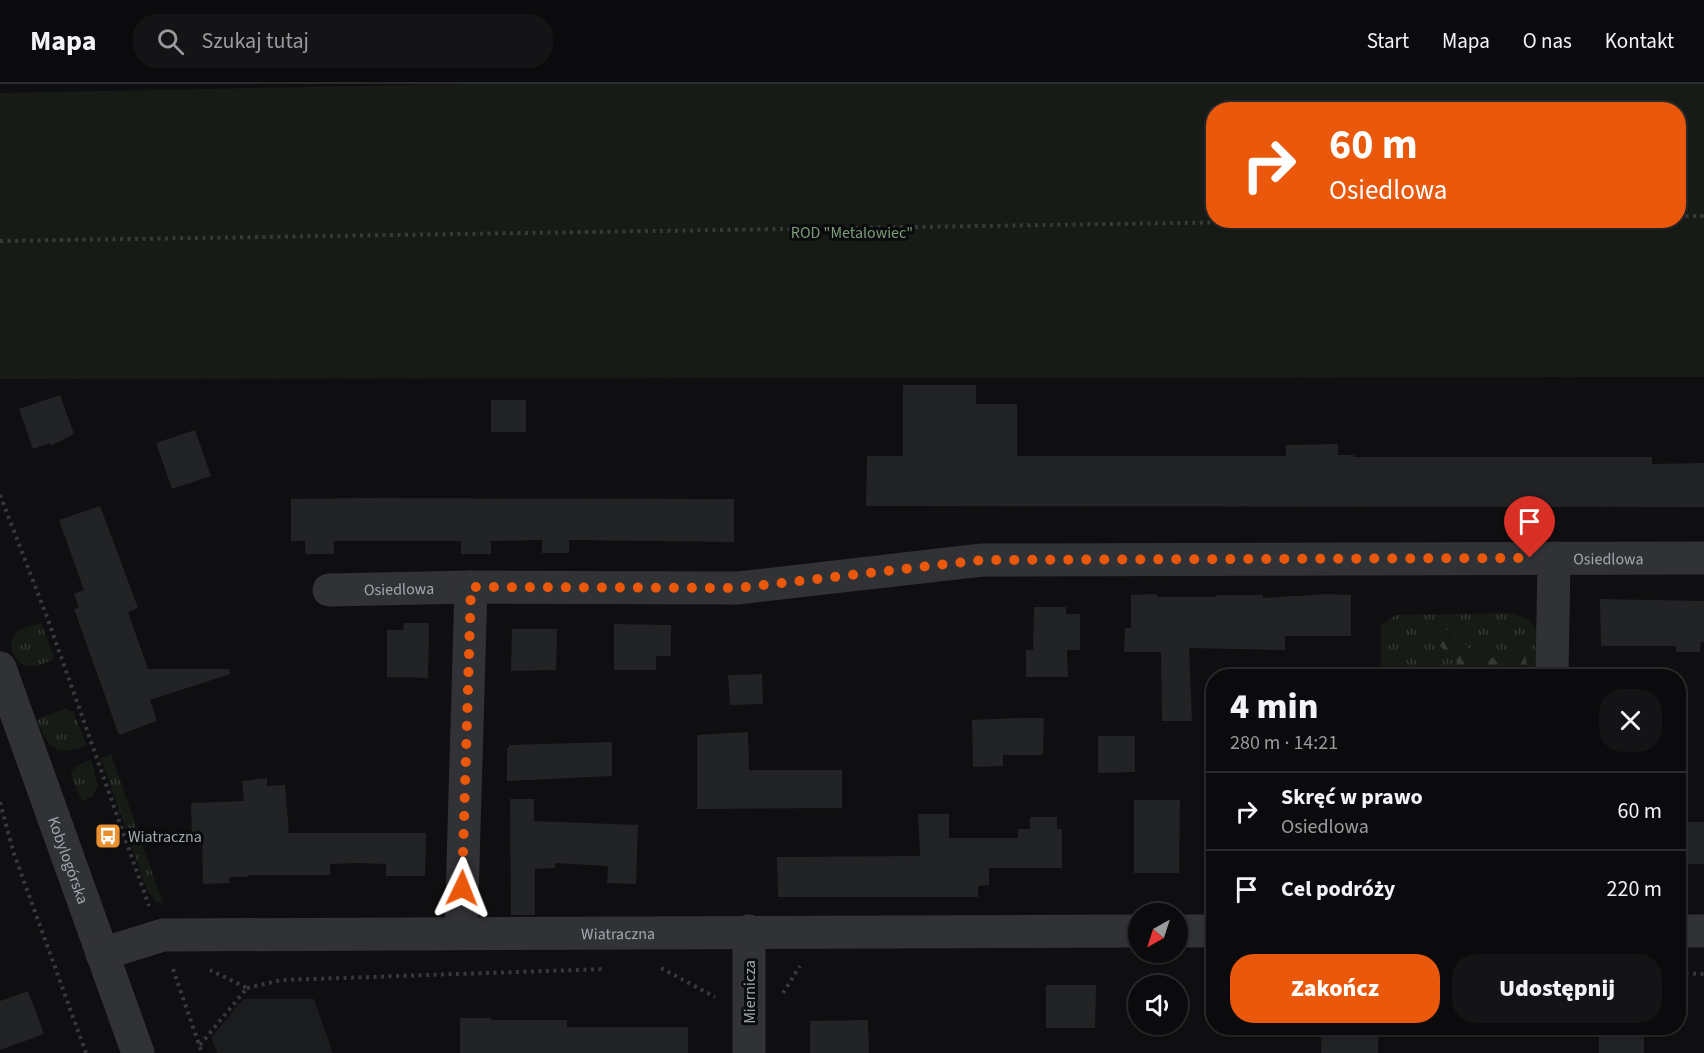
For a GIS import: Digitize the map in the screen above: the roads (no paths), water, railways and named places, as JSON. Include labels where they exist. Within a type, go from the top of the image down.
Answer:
[{"type":"street","points":[[1552,669],[1554,558]]},
{"type":"street","name":"Osiedlowa","points":[[329,590],[471,587],[738,588],[982,560],[1704,558]]},
{"type":"street","points":[[460,933],[471,587]]},
{"type":"street","name":"Kobylogórska","points":[[0,668],[138,1053]]},
{"type":"street","name":"Miernicza","points":[[749,931],[749,1053]]},
{"type":"street","name":"Wiatraczna","points":[[102,954],[163,935],[1128,931]]},
{"type":"street","points":[[1188,931],[1206,931]]},
{"type":"street","points":[[1686,931],[1704,931]]},
{"type":"place","name":"Wiatraczna","points":[[108,836]]},
{"type":"park label","name":"ROD \"Metalowiec\"","points":[[852,232]]}]
